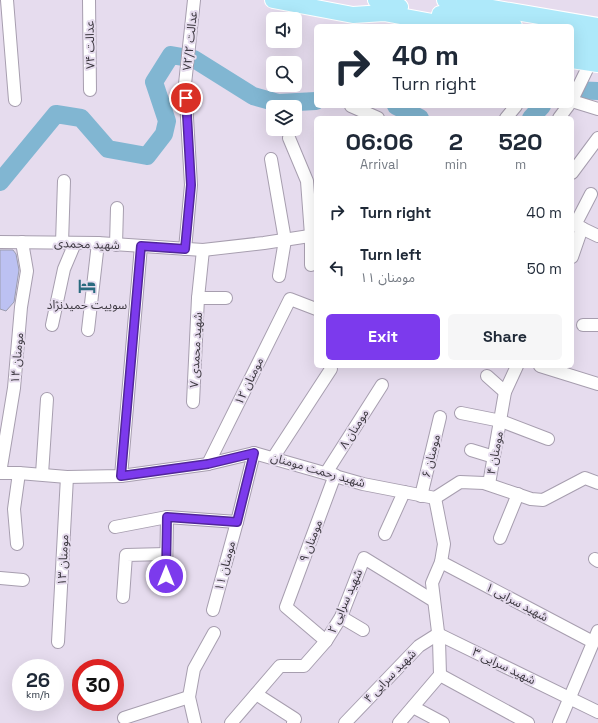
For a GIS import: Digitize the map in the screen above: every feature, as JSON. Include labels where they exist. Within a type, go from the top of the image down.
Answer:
[{"type":"main road","points":[[273,0],[353,15],[384,13],[443,24]]},
{"type":"main road","points":[[376,0],[385,5],[502,24]]},
{"type":"main road","points":[[448,0],[598,26]]},
{"type":"main road","points":[[353,15],[372,24]]},
{"type":"main road","points":[[574,36],[598,40]]},
{"type":"main road","points":[[574,49],[595,60]]},
{"type":"main road","points":[[574,60],[595,60]]},
{"type":"street","points":[[7,0],[15,100]]},
{"type":"street","name":"عدالت ۷۴","points":[[89,0],[90,90]]},
{"type":"street","name":"عدالت ۷۲/۲","points":[[185,249],[191,185],[185,84],[194,0]]},
{"type":"street","points":[[574,97],[581,80],[595,60]]},
{"type":"street","points":[[574,99],[598,109]]},
{"type":"street","points":[[356,108],[374,116]]},
{"type":"street","points":[[508,116],[514,108]]},
{"type":"street","points":[[289,138],[307,181],[314,235],[311,265]]},
{"type":"street","points":[[574,170],[598,138]]},
{"type":"street","points":[[271,159],[285,240],[279,276]]},
{"type":"street","points":[[62,243],[64,181]]},
{"type":"street","points":[[574,242],[576,226],[591,194]]},
{"type":"street","points":[[116,245],[117,208]]},
{"type":"street","points":[[576,226],[598,236]]},
{"type":"street","name":"شهید محمدی","points":[[0,242],[98,243],[203,250],[314,235]]},
{"type":"street","name":"مومنان ۱۴","points":[[0,473],[14,388],[21,307],[27,271],[22,242]]},
{"type":"street","points":[[52,326],[64,269],[75,243]]},
{"type":"street","points":[[88,330],[98,243]]},
{"type":"street","points":[[121,476],[141,246]]},
{"type":"street","name":"شهید محمدی ۷","points":[[193,402],[198,298],[203,250]]},
{"type":"street","name":"شهید محمدی ۷","points":[[198,298],[226,298]]},
{"type":"street","name":"مومنان ۱۲","points":[[208,464],[290,299],[314,308]]},
{"type":"street","points":[[583,325],[598,326]]},
{"type":"street","name":"۴ مومنان","points":[[489,484],[505,392],[516,368]]},
{"type":"street","points":[[546,368],[598,384]]},
{"type":"street","points":[[273,458],[331,369]]},
{"type":"street","points":[[487,376],[505,392]]},
{"type":"street","name":"مومنان ۸","points":[[331,474],[382,385]]},
{"type":"street","points":[[42,474],[47,399]]},
{"type":"street","points":[[461,413],[501,421],[548,439]]},
{"type":"street","name":"مومنان ۶","points":[[421,496],[440,417]]},
{"type":"street","points":[[471,450],[494,457]]},
{"type":"street","name":"شهید رحمت مومنان","points":[[0,473],[42,474],[67,477],[121,476],[208,464],[254,453],[363,484],[435,498]]},
{"type":"street","name":"مومنان ۱۱","points":[[213,610],[254,453]]},
{"type":"street","points":[[17,544],[14,509],[19,473]]},
{"type":"street","name":"مومنان ۹","points":[[326,641],[286,607],[331,474]]},
{"type":"street","name":"مومنان ۱۳","points":[[58,642],[67,477]]},
{"type":"street","points":[[399,723],[440,674],[438,634],[432,583],[441,562],[444,544],[435,498],[460,482],[489,484],[531,499],[543,500],[585,478],[598,484]]},
{"type":"street","points":[[385,534],[404,492]]},
{"type":"street","points":[[500,538],[518,494]]},
{"type":"street","points":[[166,576],[167,517]]},
{"type":"street","points":[[115,527],[167,517],[237,522]]},
{"type":"street","points":[[122,597],[126,555],[166,554]]},
{"type":"street","name":"شهید سرایی ۲","points":[[231,723],[280,666],[304,666],[326,641],[341,617],[364,558],[434,602]]},
{"type":"street","name":"شهید سرایی ۱","points":[[441,562],[596,636]]},
{"type":"street","points":[[0,578],[23,580]]},
{"type":"street","points":[[341,617],[363,630]]},
{"type":"street","points":[[195,723],[189,697],[194,669],[214,634]]},
{"type":"street","name":"شهید سرایی ۳","points":[[438,634],[598,712]]},
{"type":"street","name":"شهید سرایی ۴","points":[[349,722],[419,646],[438,634]]},
{"type":"street","points":[[559,723],[596,636]]},
{"type":"street","points":[[440,674],[528,723]]},
{"type":"street","points":[[256,694],[295,719],[293,723]]},
{"type":"street","points":[[124,718],[189,697]]},
{"type":"street","points":[[413,707],[443,723]]},
{"type":"building","points":[[0,250],[13,250],[16,254],[19,270],[14,302],[6,311],[0,309]]},
{"type":"waterway","points":[[0,182],[56,114],[81,118],[108,149],[147,156],[164,134],[167,121],[154,82],[171,55],[194,59],[253,96],[278,103],[314,101]]},
{"type":"waterway","points":[[574,90],[598,91]]},
{"type":"waterway","points":[[400,108],[416,116]]},
{"type":"waterway","points":[[533,116],[540,108]]},
{"type":"place","name":"سوییت حمیدنژاد","points":[[87,286]]},
{"type":"route","points":[[166,576],[167,517],[237,522],[254,453],[208,464],[121,476],[141,246],[185,249],[191,185],[186,98]]}]
